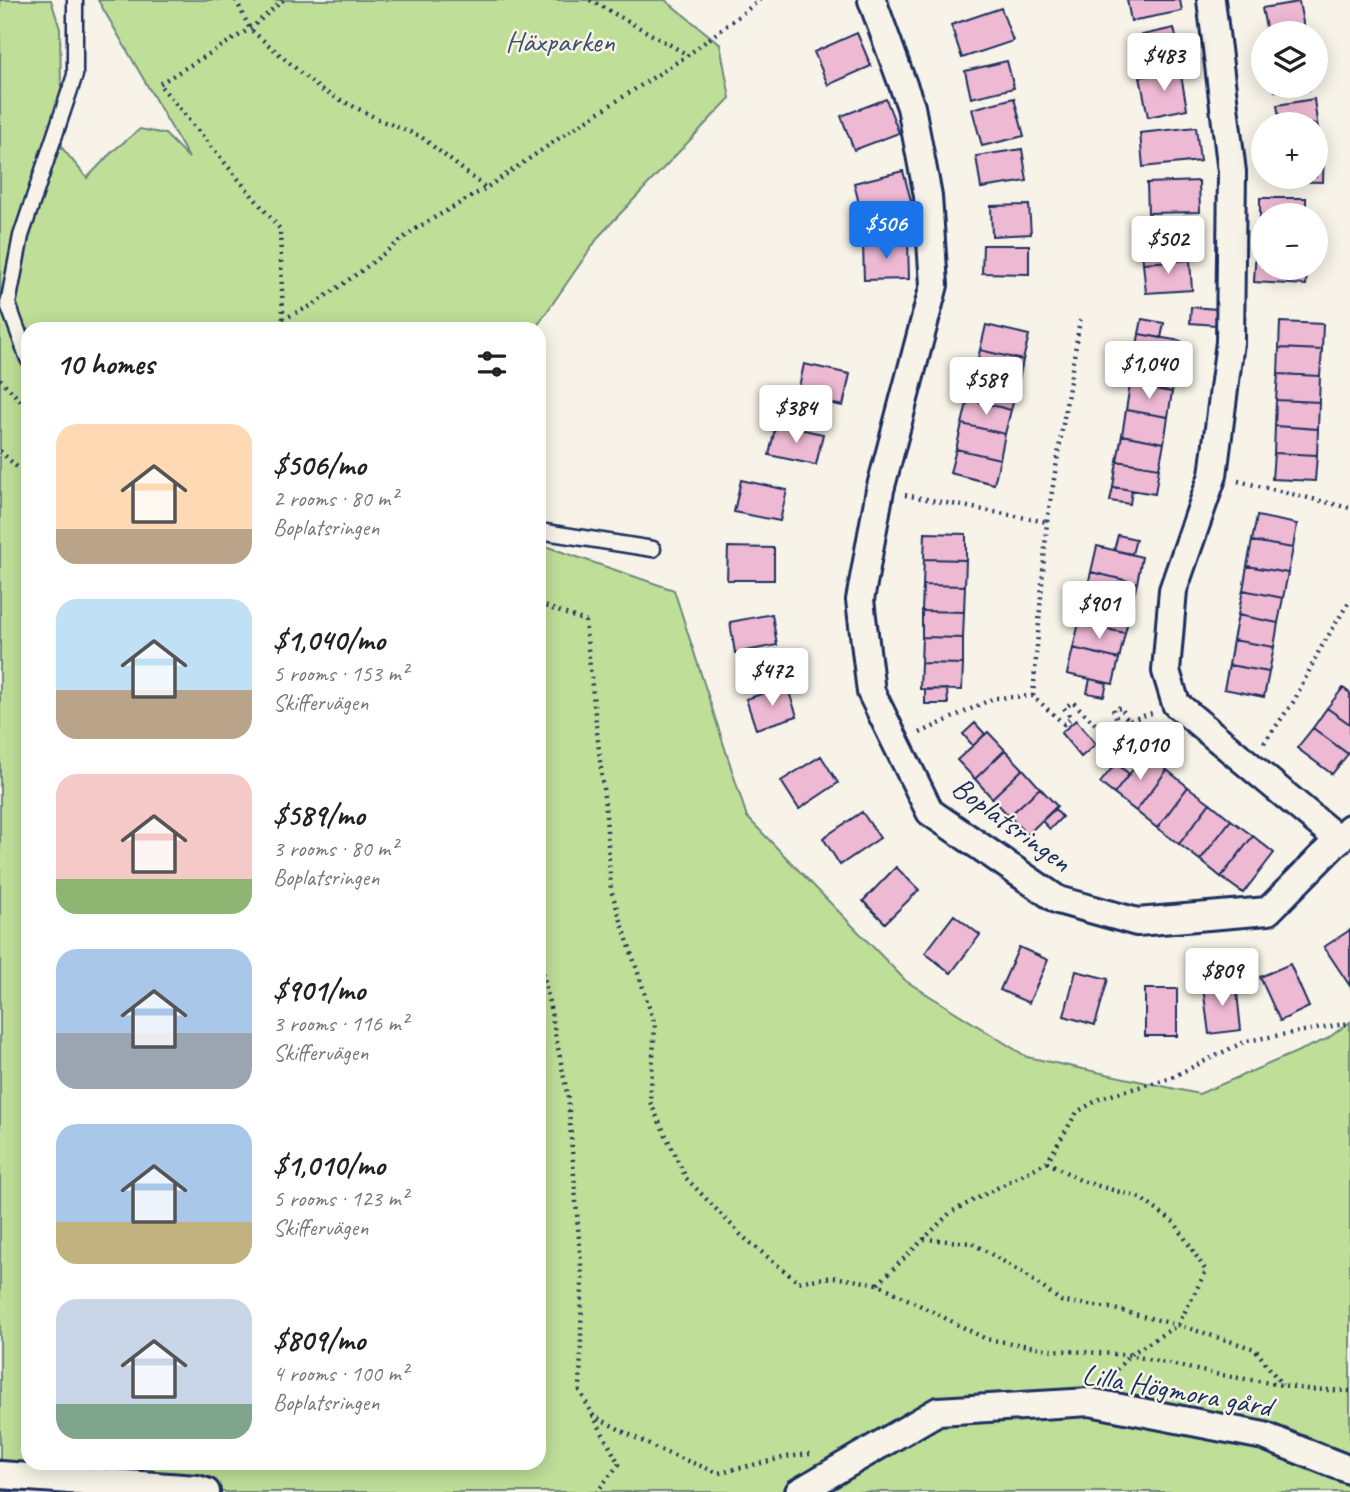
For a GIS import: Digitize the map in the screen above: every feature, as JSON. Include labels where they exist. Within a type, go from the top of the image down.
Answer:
[{"type":"street","name":"Boplatsringen","points":[[872,0],[911,107],[928,196],[934,285],[880,490],[860,600],[871,692],[930,812],[1058,900],[1137,922],[1268,911],[1345,834]]},
{"type":"street","points":[[1211,0],[1231,172],[1230,342],[1213,475],[1173,590],[1166,671],[1175,704],[1249,765],[1345,834]]},
{"type":"street","name":"Lilla Högmora gård","points":[[799,1492],[938,1411],[1090,1402],[1264,1436],[1350,1470]]},
{"type":"street","points":[[0,1475],[197,1489],[205,1492]]},
{"type":"lane","points":[[21,340],[8,304],[20,236],[75,75],[75,0]]},
{"type":"lane","points":[[546,532],[653,549]]},
{"type":"path","points":[[236,0],[250,29],[321,90],[382,121],[420,136],[486,188]]},
{"type":"path","points":[[283,0],[250,29],[159,85],[280,229],[283,319]]},
{"type":"path","points":[[592,0],[688,55]]},
{"type":"path","points":[[280,322],[313,305],[415,229],[486,188],[688,55],[760,0]]},
{"type":"path","points":[[1033,696],[1046,522],[1080,320]]},
{"type":"path","points":[[0,379],[21,402]]},
{"type":"path","points":[[0,450],[21,469]]},
{"type":"path","points":[[1213,475],[1350,508]]},
{"type":"path","points":[[880,490],[1046,522]]},
{"type":"path","points":[[1249,765],[1294,701],[1319,651],[1350,600]]},
{"type":"path","points":[[546,607],[585,621],[606,815],[611,890],[655,1025],[650,1102],[686,1178],[742,1236],[798,1282],[833,1278],[878,1284],[986,1339],[1054,1350],[1129,1355],[1215,1374],[1306,1389],[1350,1391]]},
{"type":"path","points":[[897,745],[994,698],[1033,696],[1064,724],[1071,718],[1064,708],[1073,702],[1106,735],[1119,725],[1113,709],[1121,707],[1128,721],[1175,704]]},
{"type":"path","points":[[546,987],[568,1098],[582,1278],[580,1391],[619,1464],[597,1492]]},
{"type":"path","points":[[878,1284],[951,1212],[1047,1162],[1077,1112],[1101,1098],[1170,1077],[1246,1041],[1350,1023]]},
{"type":"path","points":[[1047,1162],[1083,1181],[1140,1198],[1175,1223],[1206,1271],[1178,1325],[1129,1355],[1090,1402]]},
{"type":"path","points":[[923,1239],[972,1243],[1023,1273],[1061,1301],[1110,1308],[1178,1325],[1255,1349],[1282,1385]]},
{"type":"path","points":[[592,1415],[659,1450],[719,1473],[814,1453]]},
{"type":"green space","name":"Häxparken","points":[[0,0],[51,0],[60,29],[62,148],[87,178],[113,151],[140,129],[165,134],[189,158],[98,0],[665,0],[720,44],[730,98],[600,235],[540,322],[21,322],[21,1470],[546,1470],[546,546],[674,590],[747,817],[906,981],[1027,1057],[1199,1094],[1327,1039],[1350,1022],[1350,1492],[0,1492]]},
{"type":"building","points":[[1127,0],[1180,0],[1182,11],[1131,21]]},
{"type":"building","points":[[1299,2],[1303,21],[1265,21],[1262,8]]},
{"type":"building","points":[[1001,8],[1013,41],[962,58],[951,25]]},
{"type":"building","points":[[1174,28],[1181,60],[1145,69],[1138,36]]},
{"type":"building","points":[[857,33],[871,66],[828,85],[814,52]]},
{"type":"building","points":[[1007,61],[1014,88],[971,98],[965,71]]},
{"type":"building","points":[[1180,70],[1187,109],[1148,117],[1140,77]]},
{"type":"building","points":[[1014,98],[1024,136],[982,146],[972,109]]},
{"type":"building","points":[[886,99],[899,133],[854,150],[841,116]]},
{"type":"building","points":[[1314,99],[1316,112],[1278,112],[1277,105]]},
{"type":"building","points":[[1196,127],[1200,161],[1143,167],[1140,133]]},
{"type":"building","points":[[1022,149],[1027,181],[981,188],[976,156]]},
{"type":"building","points":[[903,171],[913,208],[863,220],[854,183]]},
{"type":"building","points":[[1199,181],[1200,212],[1148,213],[1147,183]]},
{"type":"building","points":[[1260,198],[1306,198],[1306,203],[1260,203]]},
{"type":"building","points":[[1029,205],[1031,234],[992,236],[991,206]]},
{"type":"building","points":[[1188,231],[1190,260],[1143,263],[1141,234]]},
{"type":"building","points":[[908,242],[909,279],[864,280],[863,243]]},
{"type":"building","points":[[983,245],[1029,245],[1029,274],[982,273]]},
{"type":"building","points":[[1190,260],[1192,290],[1146,293],[1143,263]]},
{"type":"building","points":[[1254,280],[1306,280],[1306,285]]},
{"type":"building","points":[[1191,307],[1217,309],[1216,325],[1190,323]]},
{"type":"building","points":[[1142,319],[1164,323],[1161,338],[1139,334]]},
{"type":"building","points":[[1280,322],[1323,324],[1322,350],[1279,348]]},
{"type":"building","points":[[986,325],[1029,335],[1023,360],[980,350]]},
{"type":"building","points":[[1139,334],[1181,341],[1177,366],[1135,359]]},
{"type":"building","points":[[1279,348],[1322,350],[1320,376],[1278,374]]},
{"type":"building","points":[[980,350],[1023,360],[1018,385],[974,374]]},
{"type":"building","points":[[1135,359],[1177,366],[1172,392],[1130,385]]},
{"type":"building","points":[[804,364],[850,374],[843,406],[797,396]]},
{"type":"building","points":[[974,374],[1018,385],[1011,410],[968,399]]},
{"type":"building","points":[[1278,374],[1320,376],[1319,402],[1276,400]]},
{"type":"building","points":[[1130,385],[1172,392],[1168,417],[1126,410]]},
{"type":"building","points":[[968,399],[1011,410],[1005,434],[962,424]]},
{"type":"building","points":[[1276,400],[1319,402],[1318,429],[1275,426]]},
{"type":"building","points":[[1126,410],[1168,417],[1164,443],[1122,435]]},
{"type":"building","points":[[776,424],[823,434],[816,465],[769,455]]},
{"type":"building","points":[[962,424],[1005,434],[1000,459],[956,449]]},
{"type":"building","points":[[1275,426],[1318,429],[1317,455],[1274,453]]},
{"type":"building","points":[[1122,435],[1164,443],[1159,468],[1117,461]]},
{"type":"building","points":[[956,449],[1000,459],[994,484],[950,473]]},
{"type":"building","points":[[1274,453],[1317,455],[1315,481],[1272,479]]},
{"type":"building","points":[[1117,461],[1159,468],[1155,494],[1113,487]]},
{"type":"building","points":[[741,480],[787,490],[780,521],[734,512]]},
{"type":"building","points":[[1113,487],[1132,490],[1130,504],[1110,501]]},
{"type":"building","points":[[1257,516],[1297,524],[1293,548],[1252,541]]},
{"type":"building","points":[[925,533],[966,534],[966,560],[924,559]]},
{"type":"building","points":[[1118,535],[1136,539],[1132,554],[1114,550]]},
{"type":"building","points":[[1252,541],[1293,548],[1288,573],[1247,566]]},
{"type":"building","points":[[1097,546],[1142,557],[1137,583],[1091,572]]},
{"type":"building","points":[[728,547],[774,548],[774,580],[727,580]]},
{"type":"building","points":[[924,559],[966,560],[965,586],[923,585]]},
{"type":"building","points":[[1247,566],[1288,573],[1283,598],[1243,590]]},
{"type":"building","points":[[1091,572],[1137,583],[1131,608],[1085,597]]},
{"type":"building","points":[[923,585],[965,586],[964,612],[922,611]]},
{"type":"building","points":[[1243,590],[1283,598],[1278,623],[1238,615]]},
{"type":"building","points":[[1085,597],[1131,608],[1125,633],[1079,623]]},
{"type":"building","points":[[922,611],[964,612],[963,638],[922,637]]},
{"type":"building","points":[[772,614],[777,645],[735,653],[730,622]]},
{"type":"building","points":[[1238,615],[1278,623],[1274,647],[1233,640]]},
{"type":"building","points":[[1079,623],[1125,633],[1119,659],[1073,648]]},
{"type":"building","points":[[922,637],[963,638],[963,664],[921,663]]},
{"type":"building","points":[[1233,640],[1274,647],[1269,672],[1229,665]]},
{"type":"building","points":[[1073,648],[1119,659],[1113,684],[1067,674]]},
{"type":"building","points":[[921,663],[963,664],[962,690],[920,689]]},
{"type":"building","points":[[1229,665],[1269,672],[1264,697],[1224,689]]},
{"type":"building","points":[[1090,679],[1107,683],[1104,696],[1087,693]]},
{"type":"building","points":[[787,686],[797,716],[756,729],[746,699]]},
{"type":"building","points":[[1343,688],[1350,693],[1350,724],[1327,708]]},
{"type":"building","points":[[947,689],[948,704],[925,704],[925,690]]},
{"type":"building","points":[[1327,708],[1350,724],[1348,754],[1313,728]]},
{"type":"building","points":[[1076,720],[1096,744],[1081,757],[1061,733]]},
{"type":"building","points":[[975,723],[985,734],[973,746],[963,734]]},
{"type":"building","points":[[1313,728],[1348,754],[1332,774],[1297,748]]},
{"type":"building","points":[[988,732],[1005,750],[975,779],[957,760]]},
{"type":"building","points":[[1005,750],[1023,769],[992,798],[975,779]]},
{"type":"building","points":[[1145,754],[1167,770],[1136,811],[1114,794]]},
{"type":"building","points":[[821,756],[838,783],[799,809],[781,781]]},
{"type":"building","points":[[1116,763],[1129,774],[1114,794],[1100,783]]},
{"type":"building","points":[[1023,769],[1040,788],[1009,816],[992,798]]},
{"type":"building","points":[[1167,770],[1188,787],[1157,828],[1136,811]]},
{"type":"building","points":[[1188,787],[1210,803],[1179,844],[1157,828]]},
{"type":"building","points":[[1040,788],[1057,806],[1027,835],[1009,816]]},
{"type":"building","points":[[1210,803],[1231,820],[1200,860],[1179,844]]},
{"type":"building","points":[[1055,809],[1062,817],[1050,829],[1042,821]]},
{"type":"building","points":[[862,812],[880,838],[840,865],[823,838]]},
{"type":"building","points":[[1231,820],[1253,836],[1221,877],[1200,860]]},
{"type":"building","points":[[1253,836],[1274,853],[1243,893],[1221,877]]},
{"type":"building","points":[[896,867],[919,890],[885,923],[863,901]]},
{"type":"building","points":[[954,915],[980,935],[951,973],[925,953]]},
{"type":"building","points":[[1350,930],[1350,986],[1324,947]]},
{"type":"building","points":[[1019,947],[1048,960],[1029,1003],[1000,990]]},
{"type":"building","points":[[1290,964],[1309,1007],[1280,1021],[1260,977]]},
{"type":"building","points":[[1076,971],[1108,979],[1095,1025],[1064,1016]]},
{"type":"building","points":[[1236,983],[1241,1030],[1209,1034],[1203,987]]},
{"type":"building","points":[[1145,989],[1177,989],[1177,1036],[1145,1036]]}]
